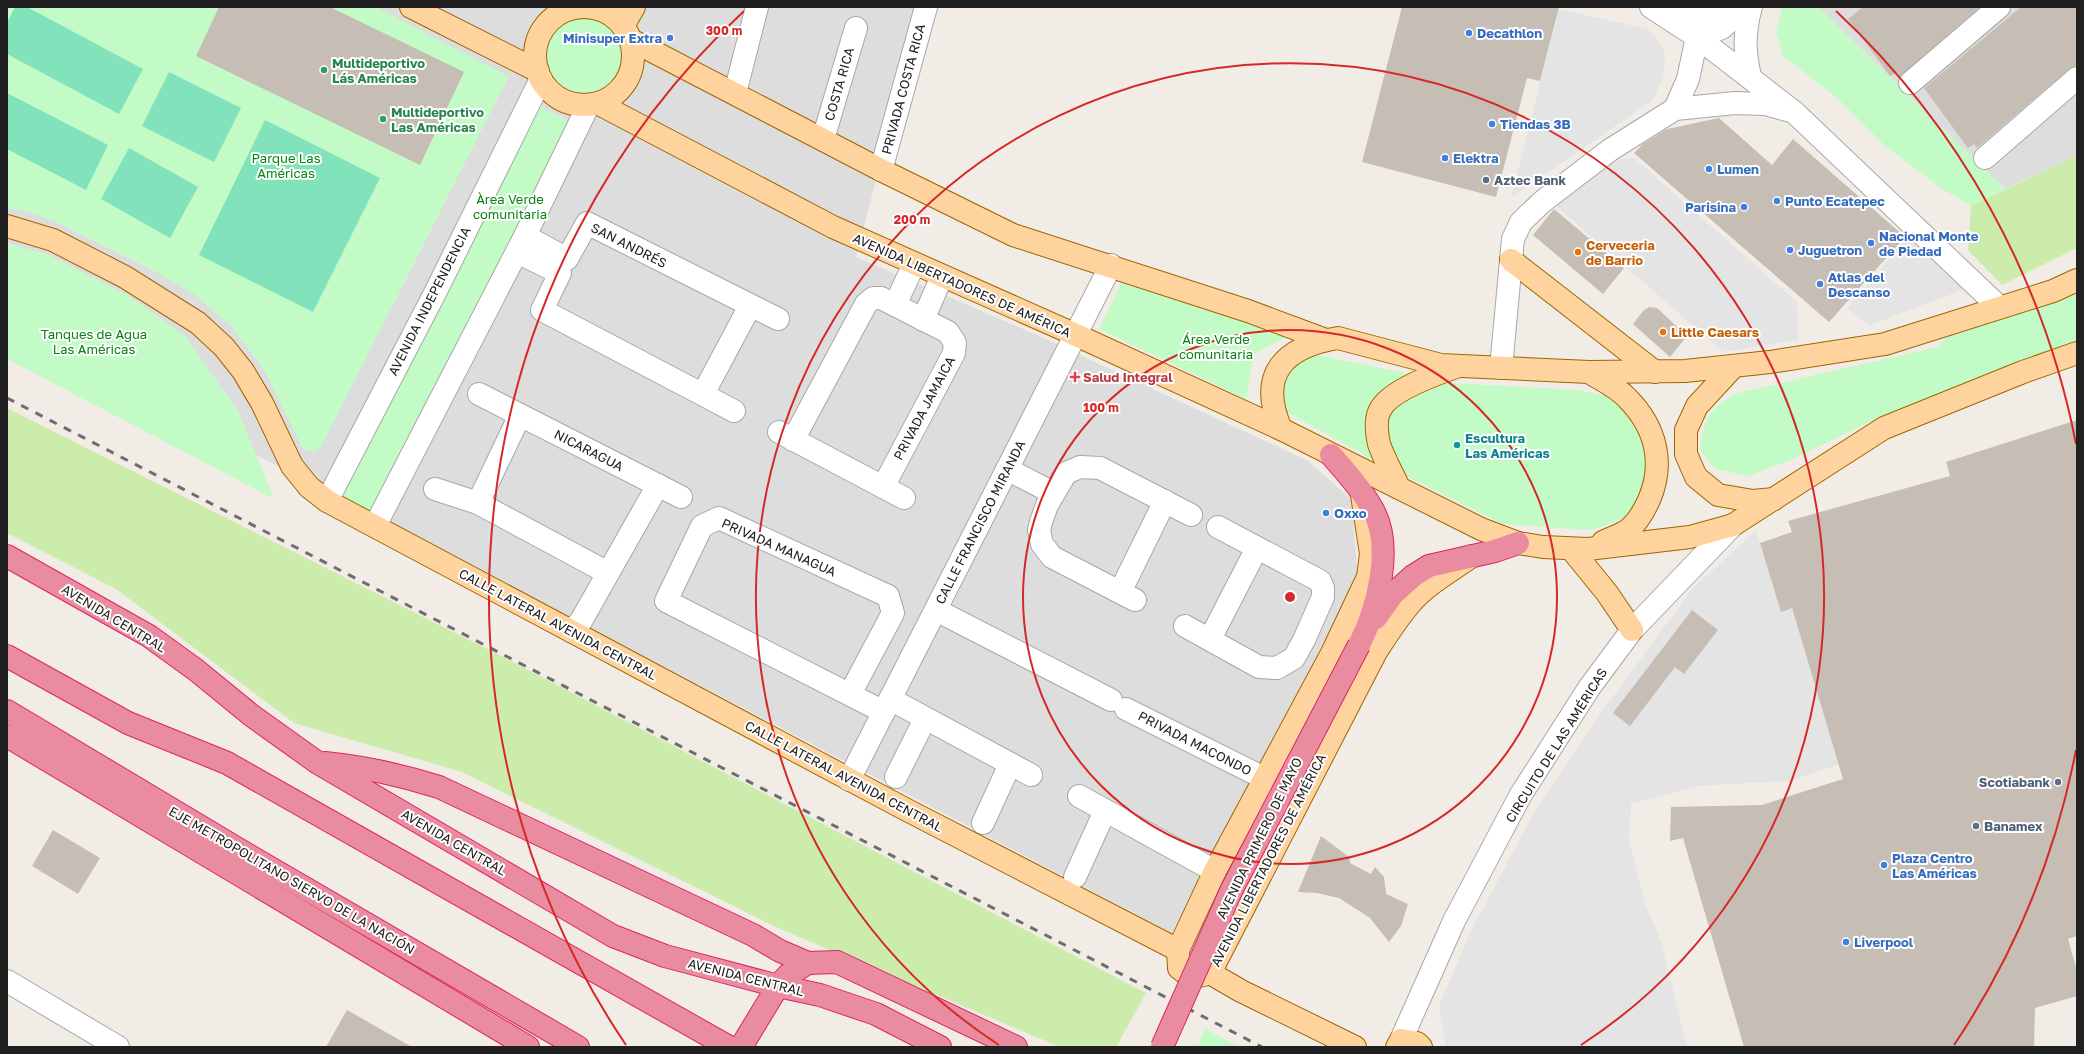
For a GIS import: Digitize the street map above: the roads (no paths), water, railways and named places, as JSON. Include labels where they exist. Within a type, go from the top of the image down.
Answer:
[{"type":"highway","name":"AVENIDA PRIMERO DE MAYO","points":[[1162,1047],[1232,889],[1349,642],[1380,586],[1383,563],[1382,538],[1374,511],[1331,454]]},
{"type":"highway","name":"AVENIDA PRIMERO DE MAYO","points":[[1349,642],[1393,594],[1413,576],[1429,566],[1473,556],[1518,543]]},
{"type":"highway","name":"AVENIDA CENTRAL","points":[[7,556],[149,636],[196,670],[251,715],[318,763],[613,936],[665,956],[778,986],[820,995],[876,1014],[940,1047]]},
{"type":"highway","points":[[7,656],[37,674],[128,723],[227,763],[729,1047]]},
{"type":"highway","name":"EJE METROPOLITANO SIERVO DE LA NACIÓN","points":[[7,711],[248,855],[578,1047]]},
{"type":"highway","name":"EJE METROPOLITANO SIERVO DE LA NACIÓN","points":[[7,736],[528,1047]]},
{"type":"highway","points":[[318,763],[360,767],[403,776],[439,787],[808,963],[837,962],[1016,1047]]},
{"type":"highway","points":[[741,1047],[778,986],[788,976],[808,963]]},
{"type":"main road","points":[[411,7],[539,75]]},
{"type":"main road","points":[[634,7],[627,33],[634,62],[626,84],[618,92],[593,105],[574,105],[560,100],[549,91],[539,75],[535,59],[536,47],[540,35],[546,25],[555,16],[570,8],[593,8],[610,14],[627,33],[735,93],[881,170],[1013,235],[1111,265],[1248,311],[1326,340]]},
{"type":"main road","name":"AVENIDA LIBERTADORES DE AMÉRICA","points":[[593,105],[833,227],[1076,335],[1281,429],[1331,454]]},
{"type":"main road","name":"CALLE LATERAL AVENIDA CENTRAL","points":[[7,226],[53,240],[125,277],[198,323],[224,347],[243,370],[262,403],[292,466],[309,487],[327,501],[849,780],[1178,950]]},
{"type":"main road","points":[[1511,260],[1655,372]]},
{"type":"main road","points":[[1281,429],[1271,401],[1271,385],[1276,370],[1287,358],[1326,340],[1338,338],[1441,365],[1589,372],[1655,372],[1734,366],[1885,344],[2053,291],[2077,280]]},
{"type":"main road","points":[[1331,454],[1482,529],[1518,543],[1580,549],[1690,537],[1733,525],[1884,428],[2023,372],[2077,353]]},
{"type":"main road","points":[[1399,488],[1379,442],[1377,421],[1380,410],[1401,392],[1418,381],[1457,366]]},
{"type":"main road","points":[[1734,366],[1697,406],[1686,430],[1686,454],[1696,476],[1718,495],[1753,501],[1777,498]]},
{"type":"main road","points":[[1580,549],[1628,530],[1643,513],[1655,486],[1658,464],[1652,436],[1639,412],[1626,397],[1589,372]]},
{"type":"main road","points":[[1580,549],[1632,630]]},
{"type":"main road","name":"AVENIDA LIBERTADORES DE AMÉRICA","points":[[1178,950],[1179,968],[1185,974],[1194,976],[1210,973],[1369,666],[1393,625],[1411,602],[1434,582],[1473,556]]},
{"type":"main road","points":[[1178,950],[1215,871],[1264,778],[1349,642]]},
{"type":"main road","points":[[1210,973],[1241,991],[1355,1047]]},
{"type":"main road","name":"CIRCUITO DE LAS AMÉRICAS","points":[[1399,1043],[1418,1044],[1421,1047]]},
{"type":"street","points":[[735,93],[757,7]]},
{"type":"street","name":"PRIVADA COSTA RICA","points":[[881,170],[926,7]]},
{"type":"street","points":[[1659,12],[1696,13],[1712,7]]},
{"type":"street","points":[[1674,108],[1688,79],[1698,37],[1720,7]]},
{"type":"street","points":[[1698,37],[1722,28],[1745,7]]},
{"type":"street","points":[[1750,76],[1745,54],[1747,22],[1751,7]]},
{"type":"street","points":[[1910,84],[1999,7]]},
{"type":"street","points":[[1659,12],[1698,37],[1750,76],[1794,112],[1999,307]]},
{"type":"street","points":[[1659,12],[1682,45],[1688,79]]},
{"type":"street","name":"COSTA RICA","points":[[823,139],[856,28]]},
{"type":"street","name":"AVENIDA INDEPENDENCIA","points":[[327,501],[436,291],[539,75]]},
{"type":"street","points":[[1985,158],[2077,78]]},
{"type":"street","points":[[1501,368],[1513,239],[1521,222],[1542,202],[1610,150],[1674,108],[1735,103],[1758,104],[1794,112]]},
{"type":"street","points":[[375,526],[593,105]]},
{"type":"street","name":"SAN ANDRÉS","points":[[521,244],[567,259],[587,223],[778,319]]},
{"type":"street","points":[[521,244],[560,273],[542,310],[734,411]]},
{"type":"street","points":[[895,305],[914,264]]},
{"type":"street","name":"CALLE FRANCISCO MIRANDA","points":[[849,780],[1111,265]]},
{"type":"street","points":[[923,320],[942,276]]},
{"type":"street","name":"PRIVADA JAMAICA","points":[[883,487],[954,353],[954,343],[948,332],[895,305],[877,298],[873,298],[866,304],[786,436],[883,487],[904,498]]},
{"type":"street","points":[[703,394],[750,306]]},
{"type":"street","name":"NICARAGUA","points":[[479,394],[682,497]]},
{"type":"street","points":[[478,503],[520,415]]},
{"type":"street","points":[[1165,501],[1127,596],[1052,556],[1042,544],[1040,530],[1050,499],[1066,473],[1086,466],[1100,468],[1165,501],[1191,515]]},
{"type":"street","points":[[1004,476],[1050,499]]},
{"type":"street","points":[[571,631],[581,621],[658,485]]},
{"type":"street","points":[[435,489],[478,503],[608,573]]},
{"type":"street","name":"PRIVADA MANAGUA","points":[[850,694],[893,613],[888,596],[719,518],[702,526],[666,601],[850,694],[925,719],[1031,775]]},
{"type":"street","name":"CIRCUITO DE LAS AMÉRICAS","points":[[1399,1043],[1454,921],[1520,796],[1589,688],[1632,630],[1733,525]]},
{"type":"street","points":[[1185,626],[1259,666],[1269,669],[1278,668],[1294,658],[1324,597],[1324,588],[1320,581],[1218,528]]},
{"type":"street","points":[[1210,639],[1257,548]]},
{"type":"street","name":"PRIVADA MACONDO","points":[[936,610],[1264,778]]},
{"type":"street","points":[[1308,632],[1349,642]]},
{"type":"street","points":[[896,777],[925,719]]},
{"type":"street","points":[[983,823],[1010,764]]},
{"type":"street","points":[[1079,796],[1215,871]]},
{"type":"street","points":[[1075,877],[1105,811]]},
{"type":"street","points":[[7,981],[118,1047]]},
{"type":"railway","points":[[7,398],[1262,1047]]},
{"type":"place","name":"Decathlon","points":[[1469,33]]},
{"type":"place","name":"Minisuper Extra","points":[[670,38]]},
{"type":"place","name":"Multideportivo Lás Américas","points":[[324,70]]},
{"type":"place","name":"Multideportivo Las Américas","points":[[383,119]]},
{"type":"place","name":"Tiendas 3B","points":[[1492,124]]},
{"type":"place","name":"Elektra","points":[[1445,158]]},
{"type":"place","name":"Lumen","points":[[1709,169]]},
{"type":"place","name":"Aztec Bank","points":[[1486,180]]},
{"type":"place","name":"Punto Ecatepec","points":[[1777,201]]},
{"type":"place","name":"Parisina","points":[[1744,207]]},
{"type":"place","name":"Nacional Monte de Piedad","points":[[1871,243]]},
{"type":"place","name":"Juguetron","points":[[1790,250]]},
{"type":"place","name":"Cerveceria de Barrio","points":[[1578,252]]},
{"type":"place","name":"Atlas del Descanso","points":[[1820,284]]},
{"type":"place","name":"Little Caesars","points":[[1663,332]]},
{"type":"place","name":"Salud Integral","points":[[1075,377]]},
{"type":"place","name":"Escultura Las Américas","points":[[1457,445]]},
{"type":"place","name":"Oxxo","points":[[1326,513]]},
{"type":"place","name":"Scotiabank","points":[[2058,782]]},
{"type":"place","name":"Banamex","points":[[1976,826]]},
{"type":"place","name":"Plaza Centro Las Américas","points":[[1884,865]]},
{"type":"place","name":"Liverpool","points":[[1846,942]]},
{"type":"park label","name":"Parque Las Américas","points":[[286,166]]},
{"type":"park label","name":"Àrea Verde comunitaria","points":[[510,206]]},
{"type":"park label","name":"Tanques de Agua Las Américas","points":[[94,342]]},
{"type":"park label","name":"Área Verde comunitaria","points":[[1216,346]]}]
